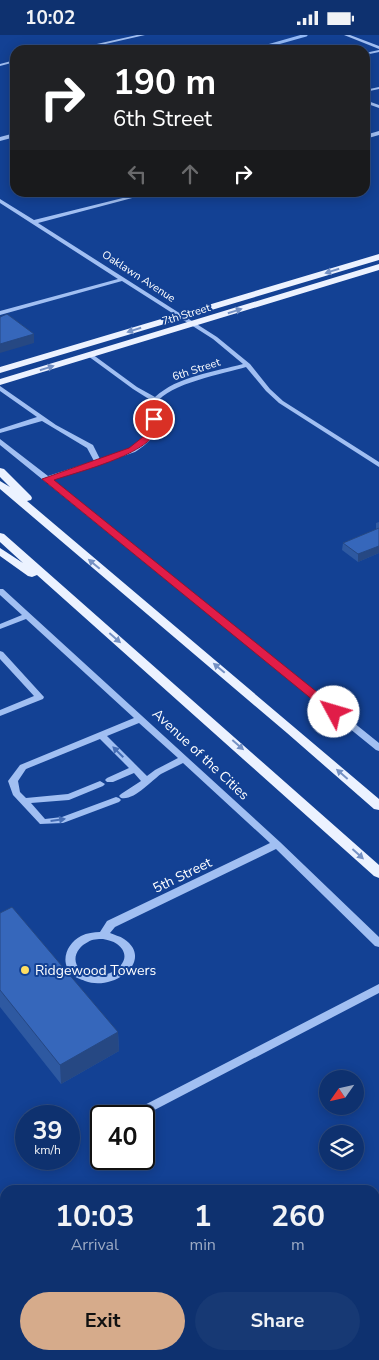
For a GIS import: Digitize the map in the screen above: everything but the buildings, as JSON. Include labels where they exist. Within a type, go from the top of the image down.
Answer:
[{"type":"main road","name":"7th Street","points":[[1,370],[379,257]]},
{"type":"main road","name":"7th Street","points":[[0,383],[379,267]]},
{"type":"main road","points":[[0,471],[60,535]]},
{"type":"main road","points":[[0,484],[379,806]]},
{"type":"main road","name":"Avenue of the Cities","points":[[0,536],[379,873]]},
{"type":"main road","points":[[0,551],[93,618]]},
{"type":"street","points":[[96,45],[143,35]]},
{"type":"street","points":[[346,35],[368,45]]},
{"type":"street","points":[[34,222],[132,197]]},
{"type":"street","name":"Oaklawn Avenue","points":[[0,201],[194,323],[248,365],[268,391],[281,402],[379,465]]},
{"type":"street","points":[[0,313],[123,279]]},
{"type":"street","points":[[47,479],[132,450],[146,440],[155,427],[153,411],[156,400],[135,388],[90,355]]},
{"type":"street","name":"6th Street","points":[[156,400],[167,390],[248,365]]},
{"type":"street","points":[[0,388],[43,418],[90,447],[98,462]]},
{"type":"street","points":[[0,431],[43,418]]},
{"type":"street","points":[[0,441],[379,748]]},
{"type":"street","name":"Avenue of the Cities","points":[[0,591],[277,845],[379,943]]},
{"type":"street","points":[[0,627],[27,616]]},
{"type":"street","points":[[0,654],[40,697],[0,713]]},
{"type":"street","points":[[140,719],[22,767],[13,781],[16,793],[43,822],[62,820],[120,798],[158,772],[184,759]]},
{"type":"street","points":[[100,735],[147,781]]},
{"type":"street","points":[[110,780],[135,769]]},
{"type":"street","points":[[23,801],[69,797],[100,784]]},
{"type":"street","name":"5th Street","points":[[103,935],[121,940],[127,946],[130,961],[127,968],[111,978],[101,980],[81,976],[70,964],[69,957],[72,950],[84,939],[103,935],[111,924],[277,845]]},
{"type":"street","points":[[153,1105],[379,988]]},
{"type":"waterway","points":[[271,45],[306,35]]},
{"type":"place","name":"Ridgewood Towers","points":[[25,970]]},
{"type":"route","points":[[154,419],[155,427],[152,434],[132,450],[47,479],[334,712]]}]
